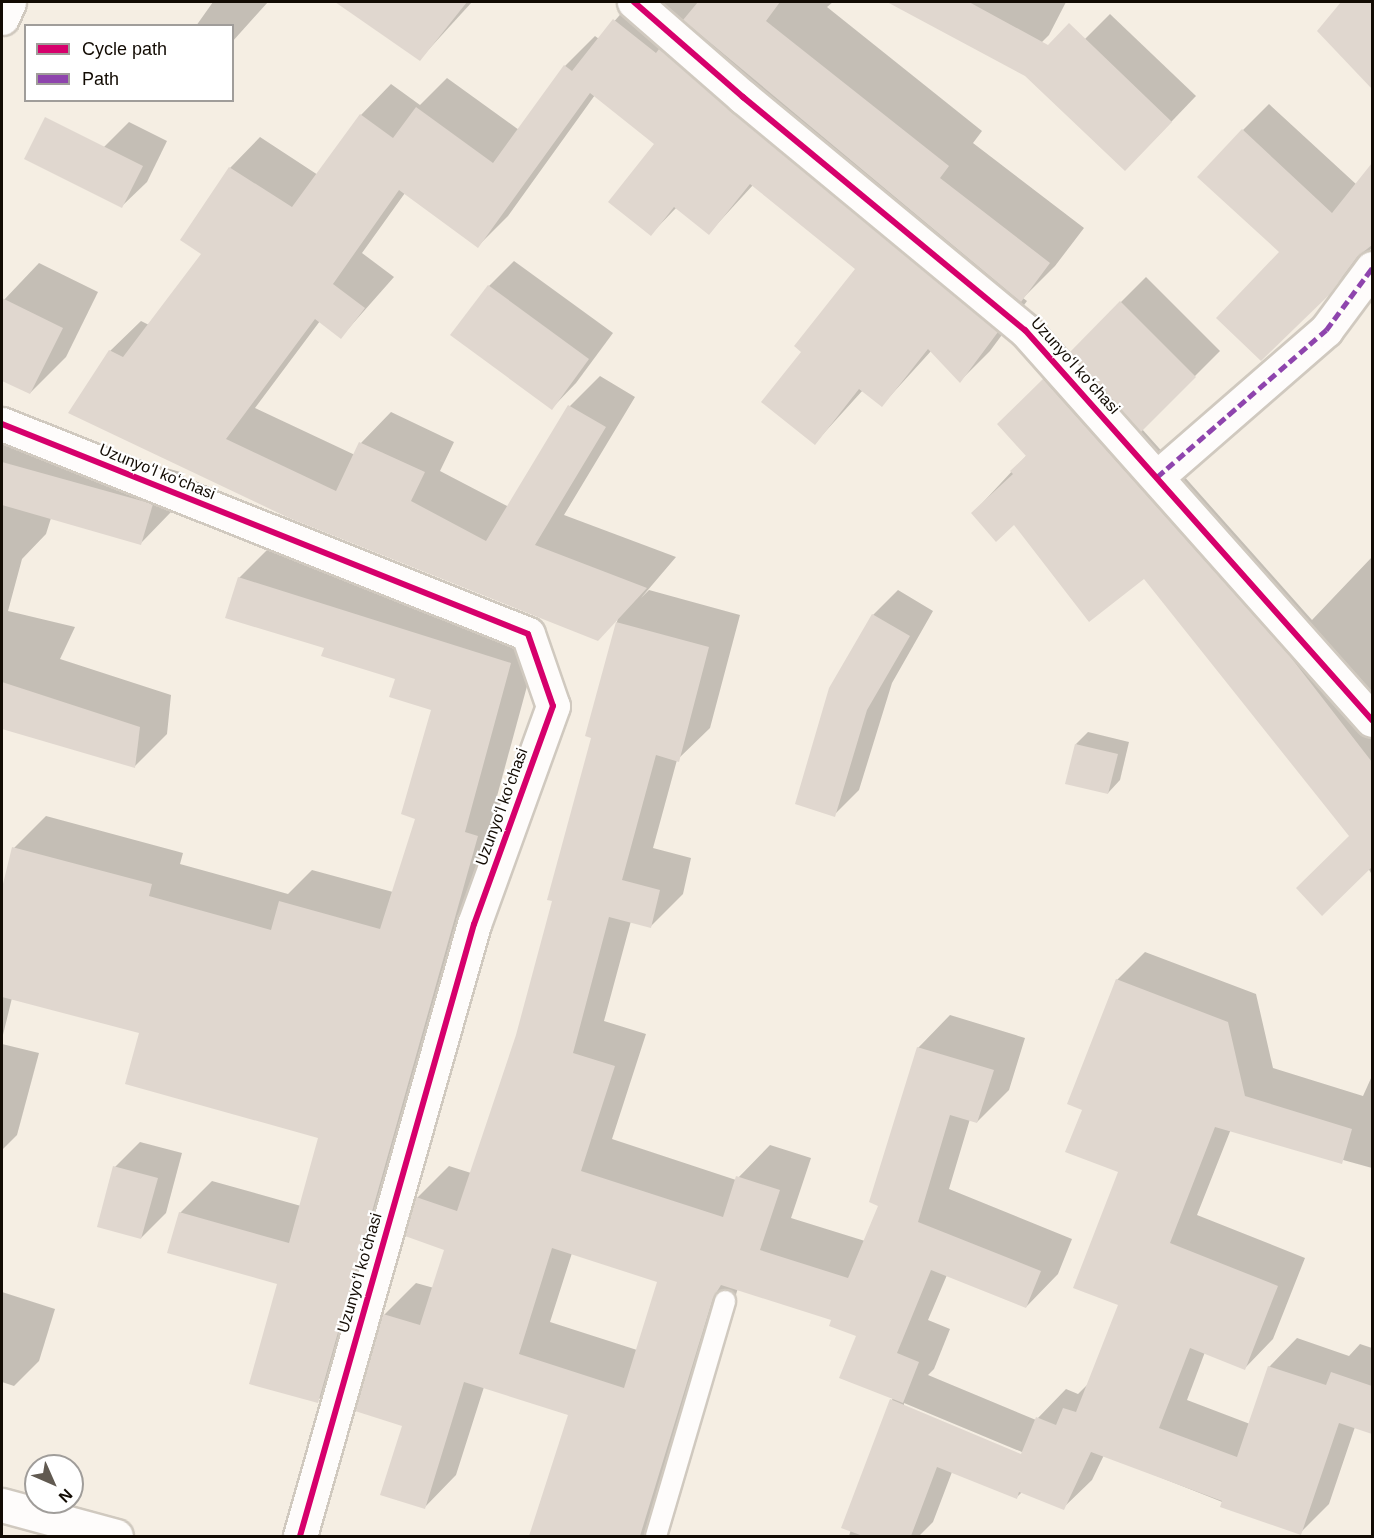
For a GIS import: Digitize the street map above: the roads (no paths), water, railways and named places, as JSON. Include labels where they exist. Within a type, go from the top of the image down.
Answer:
[{"type":"street","points":[[2,18],[9,2]]},
{"type":"street","name":"Uzunyoʻl koʻchasi","points":[[634,2],[743,97],[1025,330],[1372,720]]},
{"type":"street","points":[[1157,477],[1326,330],[1372,268]]},
{"type":"street","name":"Uzunyoʻl koʻchasi","points":[[2,424],[528,634],[553,706],[474,924],[300,1536]]},
{"type":"street","points":[[2,1505],[116,1536]]},
{"type":"lane","points":[[656,1536],[725,1300]]}]
